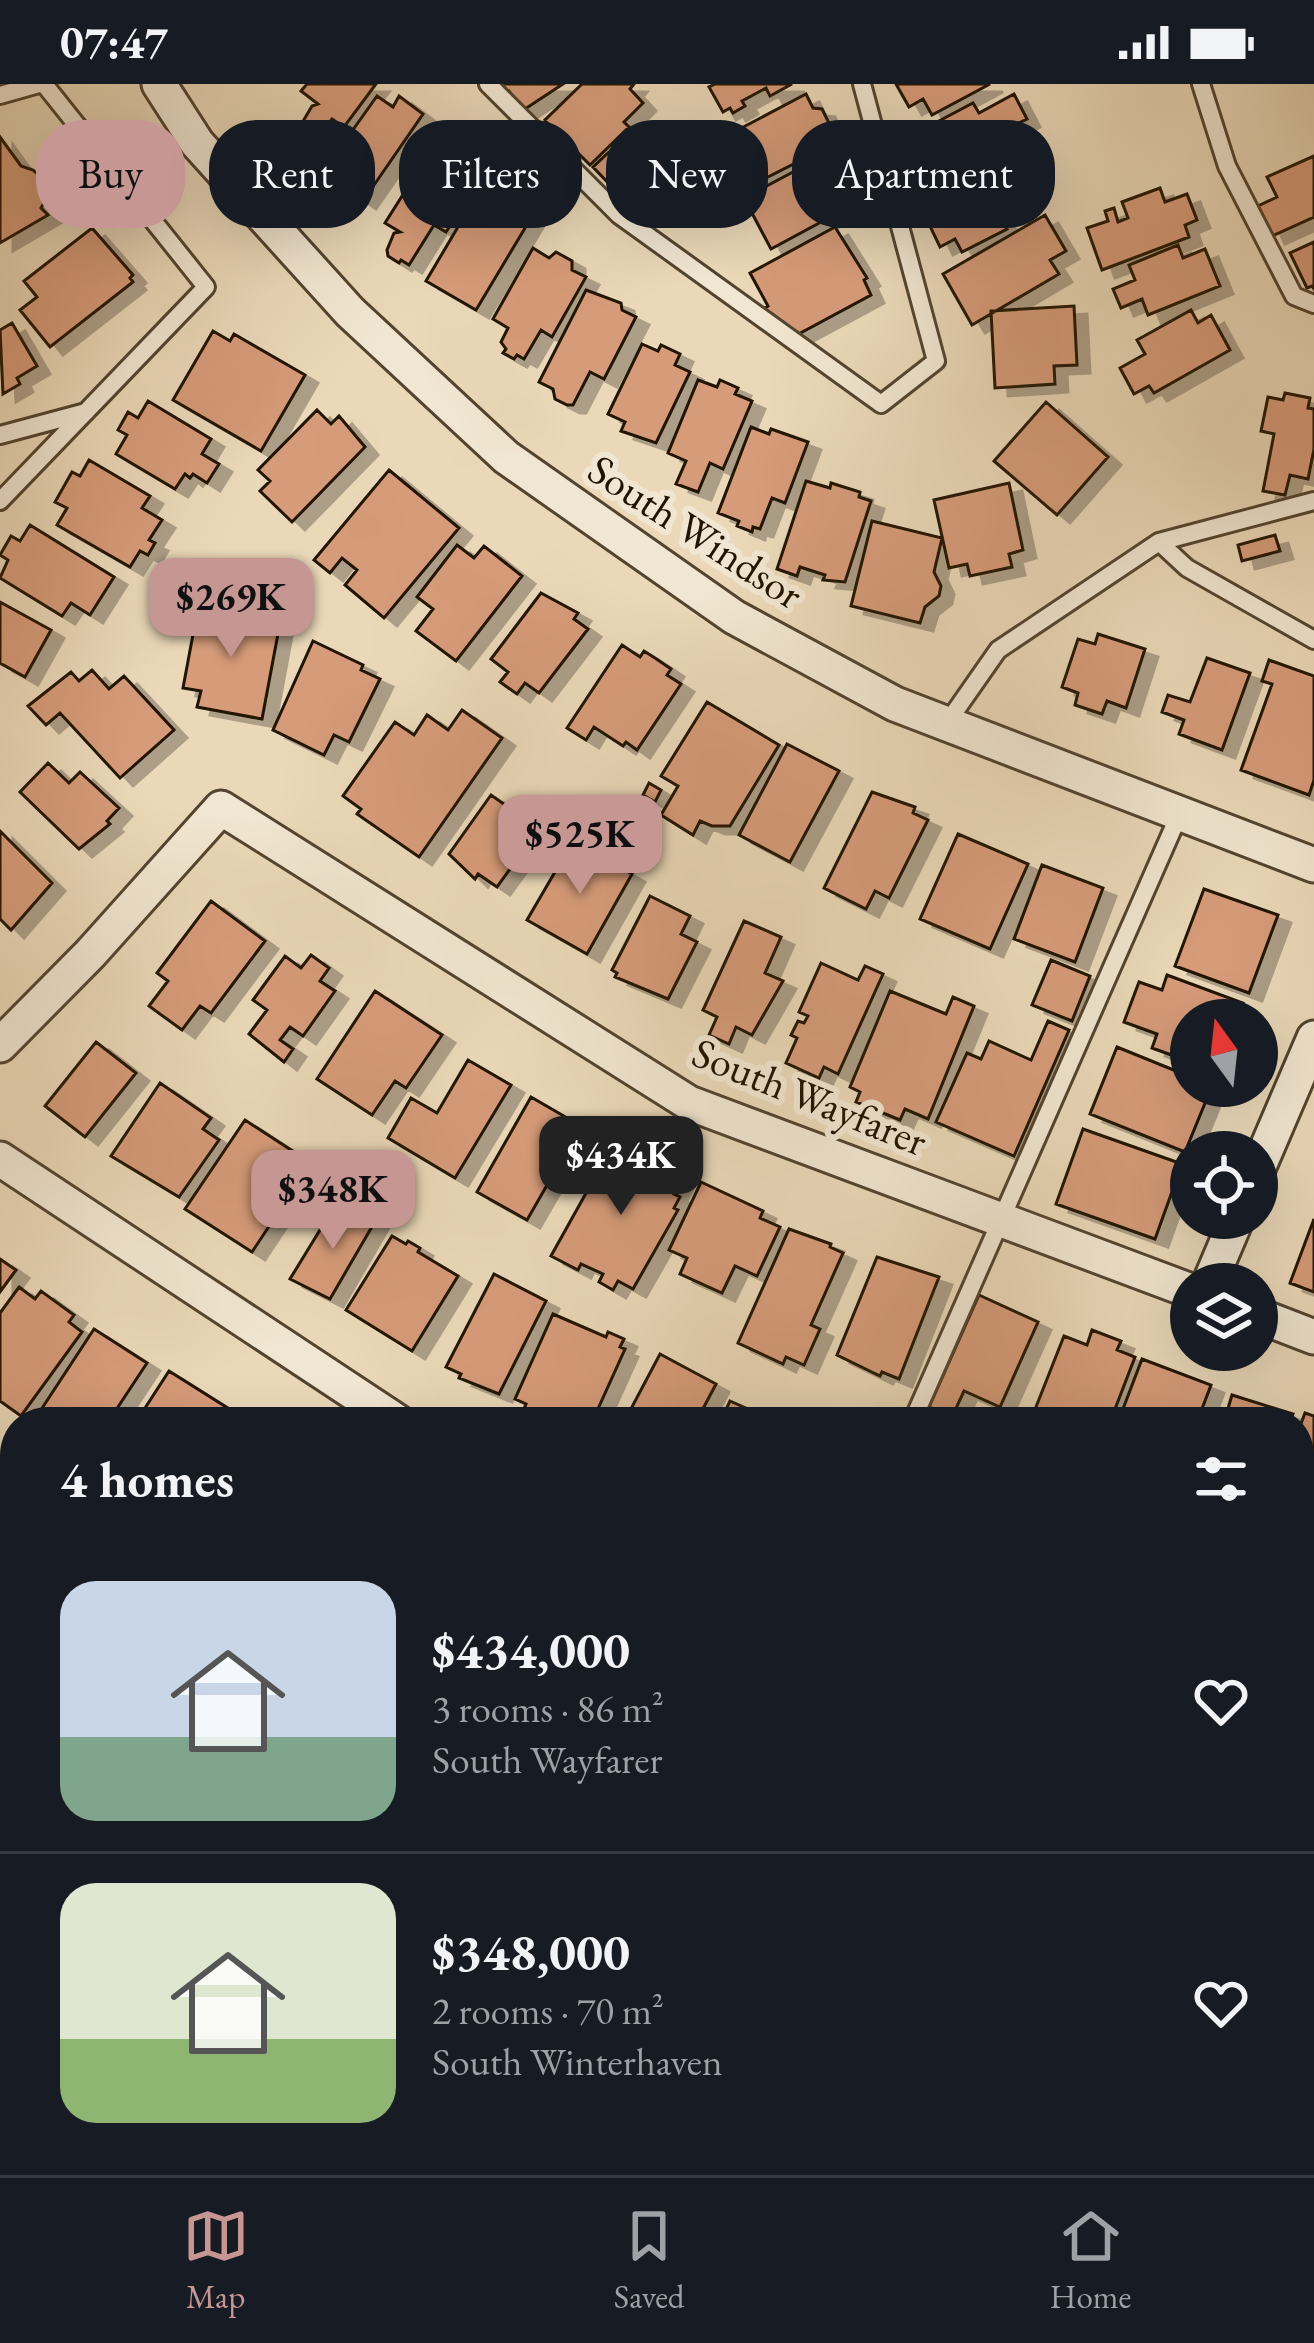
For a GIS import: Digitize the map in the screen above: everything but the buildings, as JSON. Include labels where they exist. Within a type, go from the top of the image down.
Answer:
[{"type":"street","name":"South Windsor","points":[[158,84],[197,143],[350,312],[506,457],[734,617],[895,704],[1314,866]]},
{"type":"street","name":"South Wayfarer","points":[[0,1046],[221,808],[689,1102],[1170,1283]]},
{"type":"street","points":[[1274,1131],[1314,1038]]},
{"type":"street","points":[[0,1159],[375,1407]]},
{"type":"street","points":[[1278,1324],[1314,1337]]},
{"type":"lane","points":[[0,94],[42,84],[206,287],[0,501]]},
{"type":"lane","points":[[488,84],[619,215],[880,404],[936,361],[862,84]]},
{"type":"lane","points":[[1201,84],[1227,166],[1294,296],[1314,304]]},
{"type":"lane","points":[[0,435],[86,412]]},
{"type":"lane","points":[[947,723],[998,650],[1159,542],[1314,501]]},
{"type":"lane","points":[[1159,542],[1187,568],[1314,640]]},
{"type":"lane","points":[[919,1407],[1179,814]]}]
